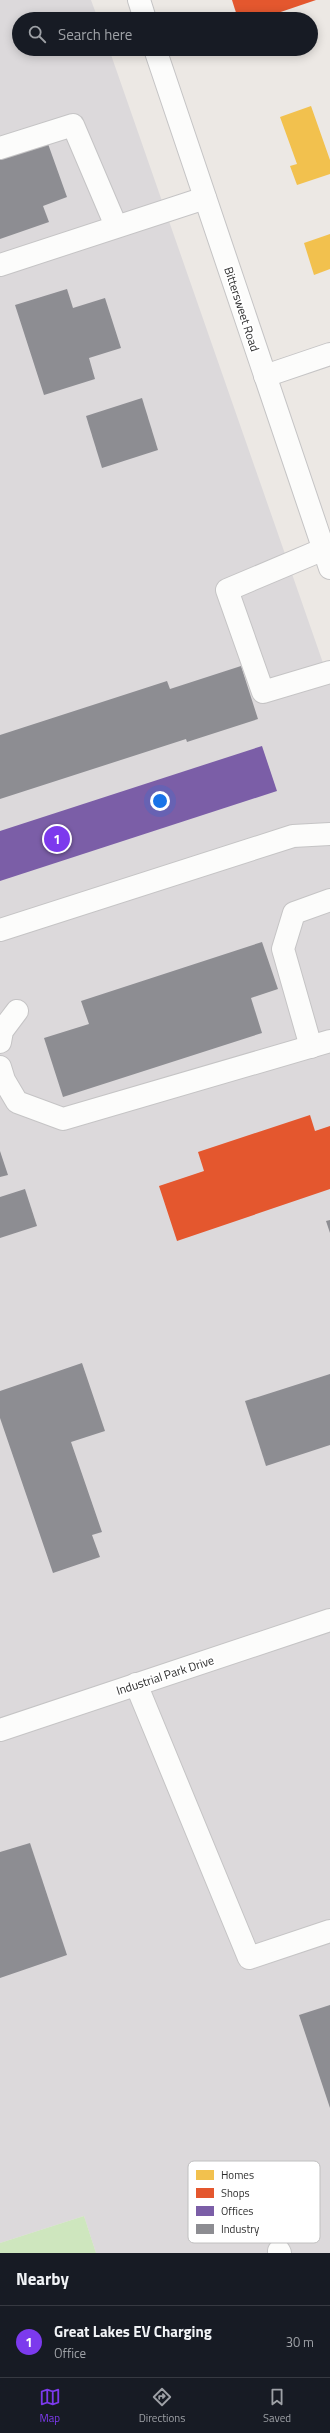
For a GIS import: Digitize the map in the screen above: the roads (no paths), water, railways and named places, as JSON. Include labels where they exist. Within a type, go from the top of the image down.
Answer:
[{"type":"street","points":[[139,0],[143,12]]},
{"type":"street","name":"Bittersweet Road","points":[[157,56],[327,559]]},
{"type":"street","points":[[0,148],[73,125],[116,226]]},
{"type":"street","points":[[0,265],[205,198]]},
{"type":"street","points":[[265,376],[330,354]]},
{"type":"street","points":[[327,559],[227,590],[264,692],[330,672]]},
{"type":"street","points":[[0,930],[293,836],[330,834]]},
{"type":"street","points":[[0,1067],[4,1080],[17,1102],[63,1119],[320,1044],[283,949],[294,913],[330,900]]},
{"type":"street","points":[[0,1042],[2,1031],[17,1011]]},
{"type":"street","name":"Industrial Park Drive","points":[[0,1730],[330,1620]]},
{"type":"street","points":[[136,1684],[249,1958],[330,1931]]},
{"type":"place","name":"Great Lakes EV Charging","points":[[57,839]]}]
